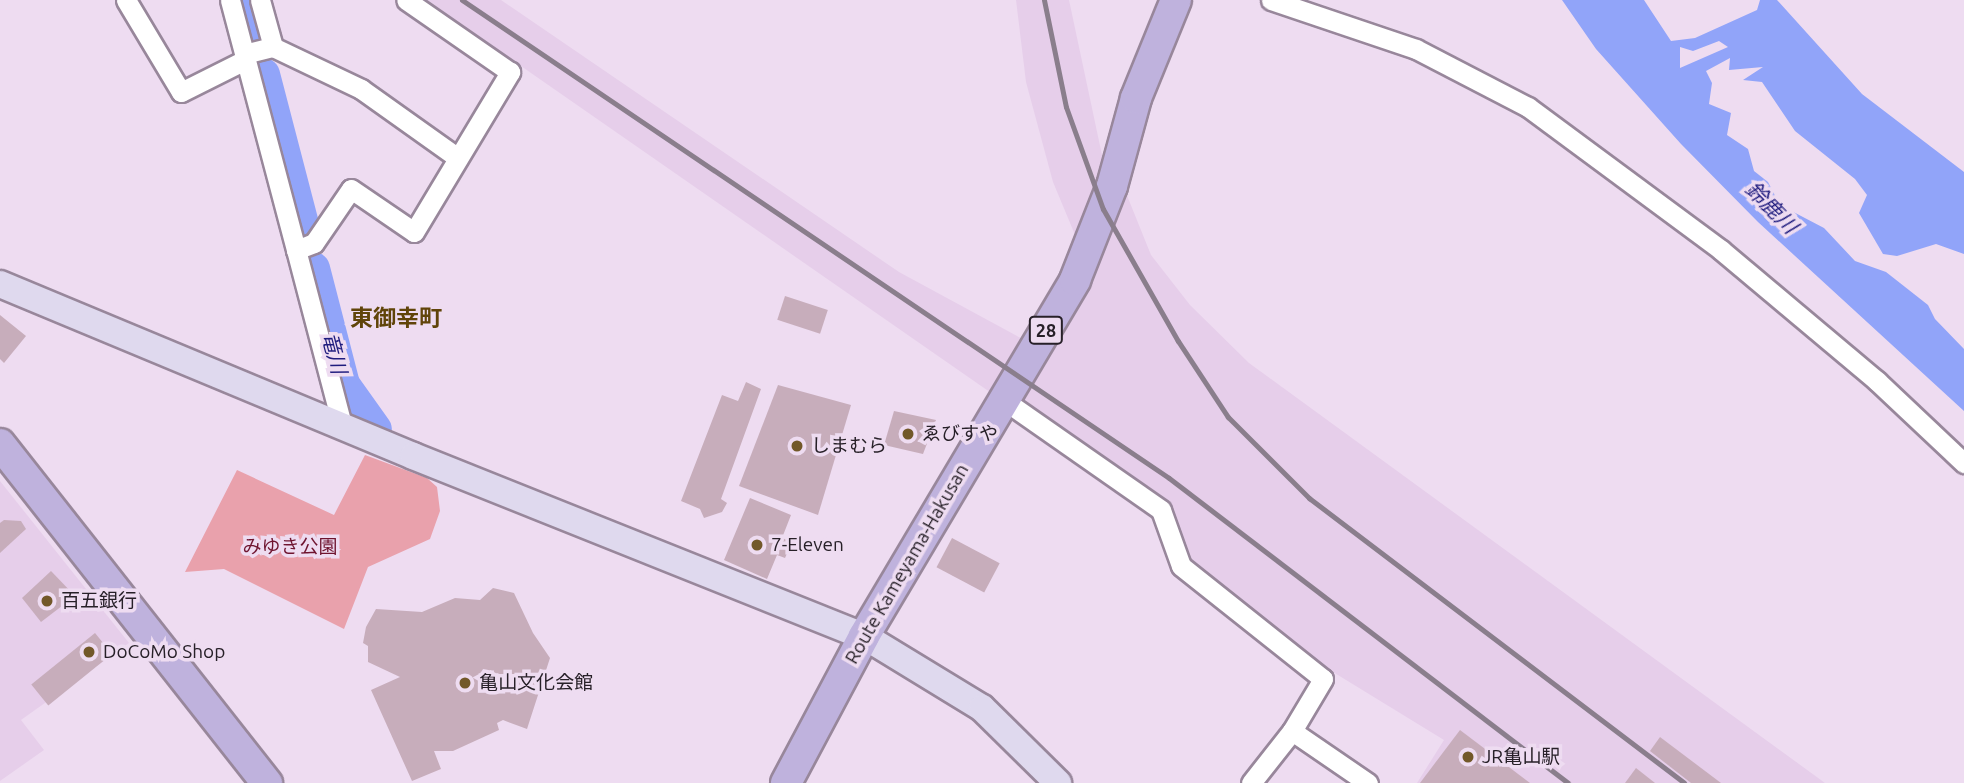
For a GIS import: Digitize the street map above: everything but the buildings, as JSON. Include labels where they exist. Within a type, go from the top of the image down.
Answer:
[{"type":"main road","name":"Route Kameyama-Hakusan","points":[[786,783],[864,636],[1005,401],[1081,267],[1112,186],[1136,98],[1176,0]]},
{"type":"main road","points":[[0,444],[267,783]]},
{"type":"street","points":[[125,0],[181,92],[244,57],[273,47],[361,89],[458,158]]},
{"type":"street","points":[[230,0],[342,425]]},
{"type":"street","points":[[260,0],[273,47]]},
{"type":"street","points":[[296,250],[314,243],[351,189],[414,232],[510,72],[406,0]]},
{"type":"street","points":[[1271,0],[1442,60],[1539,114],[1721,250],[1877,382],[1964,463]]},
{"type":"street","points":[[0,284],[864,636],[982,708],[1058,783]]},
{"type":"street","points":[[1005,401],[1160,510],[1181,566],[1323,679],[1292,731],[1251,783]]},
{"type":"street","points":[[1292,731],[1368,783]]},
{"type":"shaded area","points":[[426,0],[501,0],[899,272],[1028,342],[997,397]]},
{"type":"shaded area","points":[[1016,0],[1069,0],[1106,174],[1078,242],[1053,182],[1026,82]]},
{"type":"shaded area","points":[[1126,193],[1151,255],[1190,305],[1249,363],[1825,783],[1417,783],[1444,740],[1333,672],[1186,563],[1169,508],[1018,400],[1095,266]]},
{"type":"shaded area","points":[[0,481],[129,643],[21,720],[44,750],[0,781]]},
{"type":"green space","name":"みゆき公園","points":[[365,455],[427,478],[437,487],[440,511],[430,539],[368,567],[344,629],[224,569],[185,572],[237,470],[334,515]]},
{"type":"water","name":"鈴鹿川","points":[[1562,0],[1644,0],[1671,41],[1695,38],[1757,10],[1760,0],[1777,0],[1862,94],[1964,172],[1964,254],[1936,244],[1897,256],[1883,254],[1859,213],[1867,195],[1855,179],[1795,131],[1762,82],[1743,80],[1763,67],[1729,70],[1730,58],[1706,71],[1712,83],[1709,104],[1731,113],[1727,135],[1748,149],[1754,171],[1768,182],[1780,205],[1824,228],[1855,261],[1886,272],[1928,305],[1935,319],[1964,349],[1964,411],[1758,222],[1681,144],[1596,49]],"holes":[[[1719,41],[1728,47],[1680,68],[1680,47],[1693,51]]]},
{"type":"waterway","name":"竜川","points":[[243,0],[254,41]]},
{"type":"waterway","name":"竜川","points":[[263,74],[302,224]]},
{"type":"waterway","name":"竜川","points":[[313,268],[343,384],[375,429]]},
{"type":"railway","points":[[462,0],[1169,478],[1568,783]]},
{"type":"railway","points":[[1044,0],[1066,107],[1103,209],[1178,341],[1228,417],[1309,498],[1684,783]]},
{"type":"place","name":"ゑびすや","points":[[908,434]]},
{"type":"place","name":"しまむら","points":[[797,446]]},
{"type":"place","name":"7-Eleven","points":[[757,545]]},
{"type":"place","name":"百五銀行","points":[[47,601]]},
{"type":"place","name":"DoCoMo Shop","points":[[89,652]]},
{"type":"place","name":"亀山文化会館","points":[[465,683]]},
{"type":"place","name":"JR亀山駅","points":[[1468,757]]},
{"type":"district","name":"東御幸町","points":[[396,318]]}]
